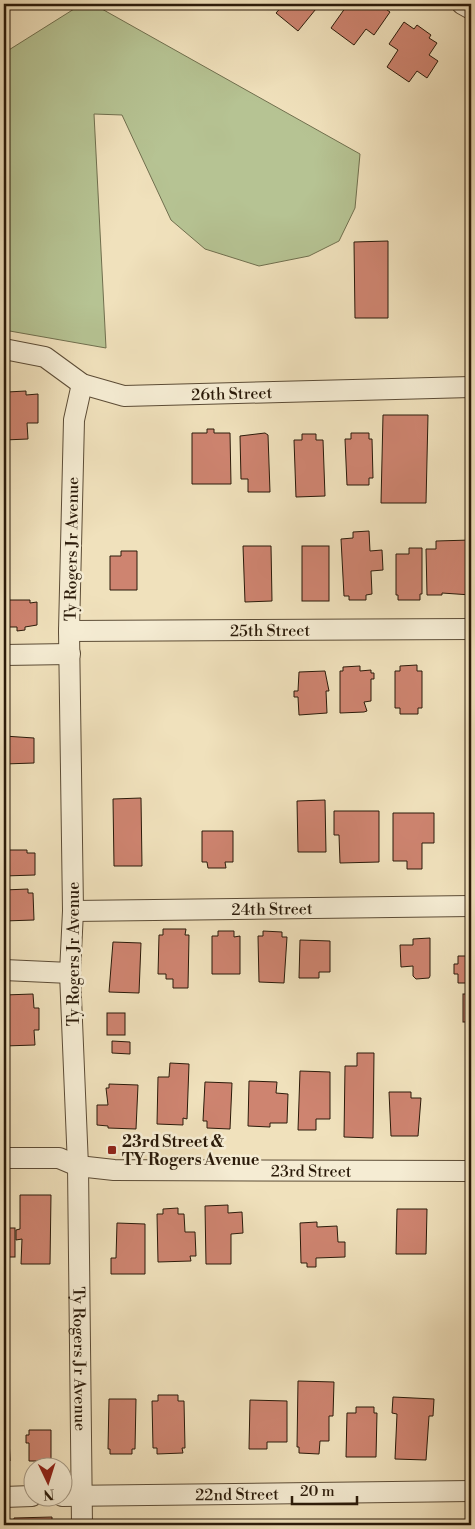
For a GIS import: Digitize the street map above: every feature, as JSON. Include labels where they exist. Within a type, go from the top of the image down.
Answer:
[{"type":"street","points":[[462,4],[471,9]]},
{"type":"street","name":"26th Street","points":[[4,349],[45,356],[82,384],[124,396],[471,387]]},
{"type":"street","name":"Ty Rogers Jr Avenue","points":[[82,384],[74,420],[69,631],[73,912],[70,973],[78,1166],[72,1496],[82,1525]]},
{"type":"street","name":"25th Street","points":[[69,631],[471,629]]},
{"type":"street","points":[[4,655],[70,654]]},
{"type":"street","name":"24th Street","points":[[73,912],[471,906]]},
{"type":"street","points":[[4,970],[70,973]]},
{"type":"street","name":"23rd Street","points":[[4,1158],[59,1158],[78,1166],[114,1170],[471,1171]]},
{"type":"street","name":"22nd Street","points":[[72,1496],[471,1491]]},
{"type":"street","points":[[4,1497],[22,1496]]},
{"type":"green space","points":[[82,4],[93,4],[360,154],[355,208],[339,241],[309,256],[259,266],[205,249],[171,220],[122,115],[94,114],[106,348],[4,330],[4,53]]},
{"type":"building","points":[[284,4],[320,4],[298,31],[276,13]]},
{"type":"building","points":[[348,4],[381,4],[390,12],[374,35],[366,29],[354,45],[331,28]]},
{"type":"building","points":[[404,22],[414,29],[417,25],[431,35],[429,38],[437,43],[429,55],[438,61],[427,78],[417,71],[409,82],[387,67],[398,50],[389,44]]},
{"type":"building","points":[[388,241],[388,318],[355,318],[354,242]]},
{"type":"building","points":[[26,391],[26,395],[38,394],[38,423],[27,423],[28,439],[4,440],[4,396],[7,395],[7,392]]},
{"type":"building","points":[[383,415],[428,415],[426,503],[381,503]]},
{"type":"building","points":[[207,429],[214,429],[214,433],[230,433],[231,484],[192,484],[192,433],[207,433]]},
{"type":"building","points":[[265,433],[268,435],[270,492],[248,492],[248,479],[241,479],[240,436]]},
{"type":"building","points":[[351,433],[369,433],[369,439],[372,439],[373,478],[369,478],[369,485],[347,485],[345,439],[351,439]]},
{"type":"building","points":[[302,434],[316,434],[316,440],[323,440],[325,496],[296,497],[294,440],[302,440]]},
{"type":"building","points":[[369,531],[370,551],[382,550],[383,570],[371,571],[372,594],[366,595],[366,600],[349,600],[349,596],[344,596],[341,539],[353,538],[353,532]]},
{"type":"building","points":[[471,540],[471,595],[442,593],[442,595],[427,595],[426,549],[436,549],[436,541]]},
{"type":"building","points":[[243,546],[271,546],[272,601],[245,602]]},
{"type":"building","points":[[302,546],[329,546],[329,601],[302,601]]},
{"type":"building","points":[[409,548],[422,548],[422,594],[420,594],[420,600],[398,600],[398,595],[396,595],[396,554],[409,554]]},
{"type":"building","points":[[121,551],[137,551],[137,590],[110,590],[110,556],[121,556]]},
{"type":"building","points":[[4,600],[30,600],[30,603],[37,602],[37,625],[25,627],[25,630],[17,631],[17,627],[4,627]]},
{"type":"building","points":[[417,665],[417,671],[422,671],[422,708],[418,708],[418,714],[400,714],[400,708],[395,708],[395,671],[400,671],[400,666]]},
{"type":"building","points":[[360,666],[360,671],[371,670],[371,673],[374,673],[374,679],[371,679],[371,701],[364,702],[367,711],[340,713],[340,671],[343,671],[343,667]]},
{"type":"building","points":[[325,671],[329,691],[326,691],[327,713],[299,715],[298,697],[294,697],[294,691],[298,691],[299,672]]},
{"type":"building","points":[[4,736],[34,738],[34,763],[4,764]]},
{"type":"building","points":[[141,798],[142,866],[114,866],[113,799]]},
{"type":"building","points":[[325,800],[326,852],[298,852],[297,801]]},
{"type":"building","points":[[334,811],[379,811],[379,862],[340,863],[339,835],[334,835]]},
{"type":"building","points":[[393,813],[434,813],[434,843],[422,843],[422,869],[407,869],[407,861],[393,861]]},
{"type":"building","points":[[202,831],[233,831],[233,862],[225,862],[226,868],[208,868],[207,862],[202,862]]},
{"type":"building","points":[[4,850],[27,850],[27,853],[35,853],[35,875],[4,876]]},
{"type":"building","points":[[28,889],[28,893],[33,893],[34,920],[4,921],[4,890]]},
{"type":"building","points":[[163,929],[186,929],[185,935],[189,935],[188,988],[173,988],[173,979],[166,979],[166,974],[158,974],[159,935],[163,935]]},
{"type":"building","points":[[218,931],[234,931],[234,937],[240,936],[240,974],[212,974],[212,936],[218,936]]},
{"type":"building","points":[[263,931],[282,932],[282,937],[287,937],[284,983],[259,982],[258,936],[263,936]]},
{"type":"building","points":[[430,938],[430,976],[429,978],[416,979],[413,976],[413,966],[401,967],[400,945],[413,945],[413,939]]},
{"type":"building","points":[[300,940],[330,941],[330,972],[319,972],[319,978],[299,978]]},
{"type":"building","points":[[113,942],[141,943],[139,993],[109,992]]},
{"type":"building","points":[[458,956],[471,956],[471,983],[458,983],[458,974],[454,974],[454,964],[458,964]]},
{"type":"building","points":[[33,994],[34,1008],[39,1008],[39,1030],[34,1030],[35,1045],[4,1046],[4,995]]},
{"type":"building","points":[[463,994],[471,994],[471,1022],[463,1022]]},
{"type":"building","points":[[107,1013],[125,1013],[125,1035],[107,1035]]},
{"type":"building","points":[[112,1041],[130,1042],[130,1054],[112,1053]]},
{"type":"building","points":[[357,1053],[374,1053],[373,1138],[344,1137],[345,1066],[357,1066]]},
{"type":"building","points":[[170,1063],[189,1064],[187,1119],[183,1118],[183,1125],[157,1124],[158,1077],[169,1077]]},
{"type":"building","points":[[300,1071],[330,1072],[330,1119],[316,1119],[316,1130],[298,1130]]},
{"type":"building","points":[[249,1081],[277,1082],[276,1093],[288,1094],[287,1123],[270,1123],[270,1127],[248,1126]]},
{"type":"building","points":[[205,1082],[232,1083],[230,1129],[207,1128],[207,1121],[203,1121]]},
{"type":"building","points":[[109,1084],[138,1085],[136,1129],[108,1128],[108,1126],[97,1125],[97,1105],[108,1105],[106,1088],[109,1088]]},
{"type":"building","points":[[389,1092],[411,1092],[411,1098],[421,1098],[418,1136],[391,1136]]},
{"type":"building","points":[[20,1195],[51,1195],[50,1264],[21,1264],[22,1239],[16,1240],[16,1230],[20,1229]]},
{"type":"building","points":[[228,1205],[228,1213],[242,1212],[243,1233],[231,1234],[231,1264],[206,1264],[205,1206]]},
{"type":"building","points":[[178,1208],[178,1214],[184,1214],[185,1232],[195,1232],[196,1256],[190,1256],[191,1261],[158,1262],[157,1214],[163,1214],[163,1209]]},
{"type":"building","points":[[397,1209],[427,1209],[426,1254],[396,1254]]},
{"type":"building","points":[[317,1222],[317,1227],[337,1226],[338,1242],[345,1242],[345,1257],[316,1258],[316,1267],[307,1267],[307,1263],[301,1263],[300,1223]]},
{"type":"building","points":[[117,1223],[145,1224],[145,1274],[111,1274],[111,1258],[116,1258]]},
{"type":"building","points":[[4,1228],[15,1228],[15,1257],[4,1257]]},
{"type":"building","points":[[298,1381],[334,1382],[333,1416],[329,1416],[329,1441],[320,1441],[319,1454],[299,1453],[299,1447],[297,1447]]},
{"type":"building","points":[[158,1395],[178,1395],[178,1401],[184,1401],[185,1448],[182,1448],[183,1453],[157,1454],[157,1448],[153,1448],[152,1401],[158,1401]]},
{"type":"building","points":[[393,1397],[434,1399],[433,1416],[429,1416],[426,1460],[395,1459],[397,1414],[392,1413]]},
{"type":"building","points":[[109,1399],[136,1399],[135,1449],[132,1449],[132,1454],[110,1454],[110,1449],[108,1449]]},
{"type":"building","points":[[250,1400],[287,1401],[287,1442],[267,1442],[267,1449],[249,1449]]},
{"type":"building","points":[[356,1407],[374,1407],[374,1413],[377,1413],[376,1457],[346,1457],[347,1413],[356,1413]]},
{"type":"building","points":[[29,1430],[51,1430],[51,1456],[29,1456],[29,1443],[26,1443],[26,1435],[29,1435]]},
{"type":"building","points":[[4,1436],[9,1436],[10,1461],[4,1461]]},
{"type":"building","points":[[52,1517],[52,1525],[14,1525],[14,1518]]},
{"type":"place","name":"23rd Street & TY Rogers Avenue","points":[[112,1150]]}]
